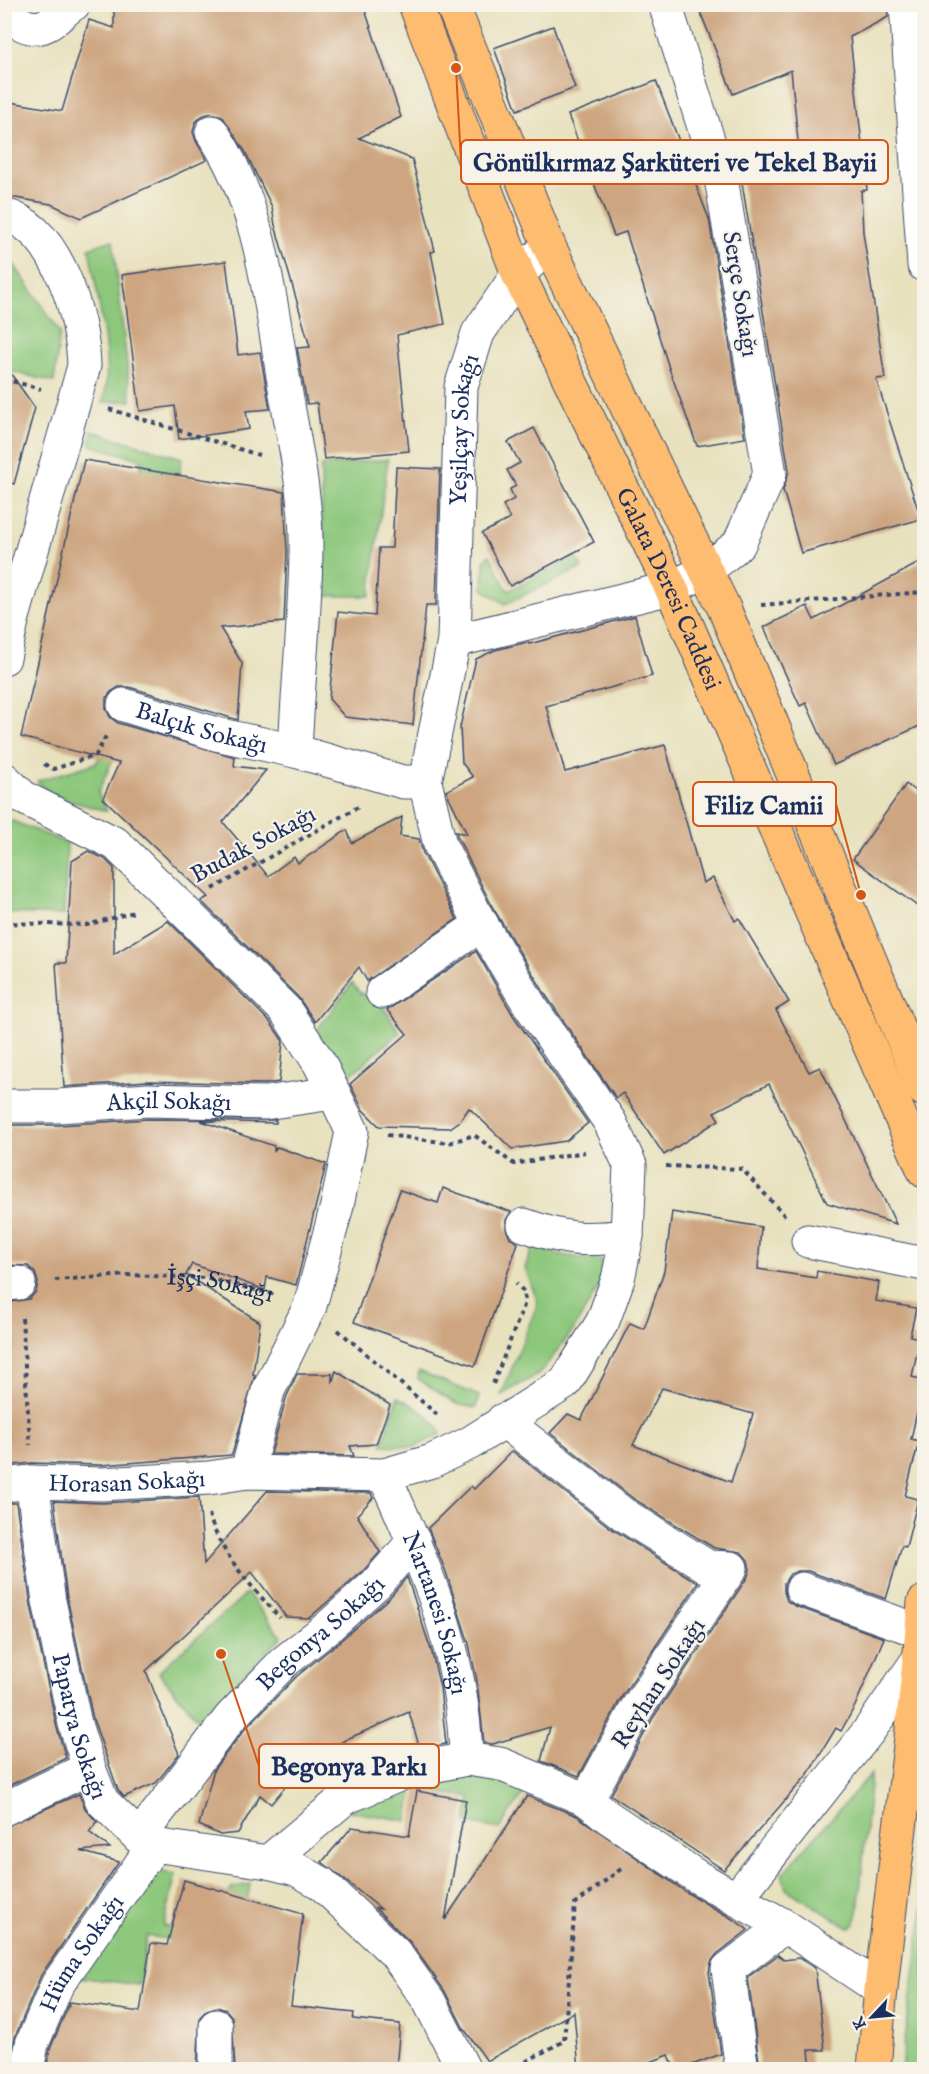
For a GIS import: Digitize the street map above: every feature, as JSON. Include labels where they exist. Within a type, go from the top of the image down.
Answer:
[{"type":"main road","name":"Galata Deresi Caddesi","points":[[452,4],[549,246],[724,608],[924,1090]]},
{"type":"main road","name":"Galata Deresi Caddesi","points":[[424,7],[518,274],[670,588],[924,1171]]},
{"type":"main road","points":[[874,2070],[880,1989],[908,1781],[922,1631]]},
{"type":"street","points":[[4,9],[11,18],[30,28],[46,25],[62,10],[74,4]]},
{"type":"street","name":"Serçe Sokağı","points":[[454,641],[670,588],[707,570],[739,544],[770,474],[722,184],[665,4]]},
{"type":"street","points":[[906,4],[924,266]]},
{"type":"street","points":[[212,132],[229,157],[241,184],[267,282],[300,468],[307,550],[294,751]]},
{"type":"street","points":[[4,215],[14,217],[40,236],[57,261],[83,343],[84,366],[12,621],[4,658]]},
{"type":"street","name":"Yeşilçay Sokağı","points":[[414,782],[454,641],[462,387],[478,333],[518,274],[549,246]]},
{"type":"street","name":"Balçık Sokağı","points":[[124,705],[216,734],[294,751],[414,782]]},
{"type":"street","points":[[4,779],[24,798],[70,824],[116,844],[175,901],[202,932],[285,1010],[320,1064],[352,1131],[336,1206],[310,1306],[268,1391],[248,1472]]},
{"type":"street","points":[[414,782],[441,844],[482,924],[529,1004],[610,1122],[630,1165]]},
{"type":"street","points":[[382,992],[482,924]]},
{"type":"street","name":"Akçil Sokağı","points":[[4,1106],[58,1106],[148,1100],[265,1103],[333,1093]]},
{"type":"street","name":"Horasan Sokağı","points":[[18,1484],[101,1484],[209,1478],[248,1472],[384,1475],[432,1461],[470,1443],[503,1420],[565,1383],[603,1321],[618,1279],[627,1236],[630,1165]]},
{"type":"street","points":[[524,1225],[559,1237],[577,1240],[627,1236]]},
{"type":"street","points":[[808,1241],[924,1264]]},
{"type":"street","name":"Reyhan Sokağı","points":[[503,1420],[623,1514],[708,1567],[731,1568],[637,1708],[587,1800]]},
{"type":"street","name":"Nartanesi Sokağı","points":[[384,1475],[414,1541],[459,1676],[466,1759]]},
{"type":"street","name":"Papatya Sokağı","points":[[18,1484],[49,1601],[75,1724],[89,1768],[102,1802],[147,1841]]},
{"type":"street","name":"Begonya Sokağı","points":[[147,1841],[230,1718],[284,1662],[376,1584],[414,1541]]},
{"type":"street","points":[[736,1899],[868,1732],[922,1631],[802,1589]]},
{"type":"street","points":[[268,1862],[345,1798],[408,1771],[466,1759],[500,1764],[587,1800],[608,1817],[696,1876],[785,1926],[880,1989]]},
{"type":"street","points":[[4,1809],[89,1768]]},
{"type":"street","points":[[147,1841],[268,1862],[296,1869],[321,1883],[395,1953],[429,2001],[464,2070]]},
{"type":"street","name":"Hüma Sokağı","points":[[27,2070],[32,2044],[57,1985],[147,1841]]},
{"type":"street","points":[[742,2070],[728,1969],[785,1926]]},
{"type":"street","points":[[216,2026],[216,2070]]},
{"type":"path","points":[[74,397],[300,468]]},
{"type":"path","points":[[724,608],[924,592]]},
{"type":"path","name":"Balçık Sokağı","points":[[34,758],[54,770],[96,755],[124,705]]},
{"type":"path","name":"Budak Sokağı","points":[[4,923],[87,925],[202,896],[414,782]]},
{"type":"path","points":[[352,1131],[449,1143],[474,1135],[514,1164],[585,1152],[630,1165],[741,1169],[808,1241]]},
{"type":"path","name":"İşçi Sokağı","points":[[12,1284],[127,1275],[207,1278],[310,1306],[442,1419]]},
{"type":"path","points":[[491,1389],[525,1303],[524,1292],[516,1283]]},
{"type":"path","points":[[12,1284],[18,1484]]},
{"type":"path","points":[[209,1478],[208,1509],[214,1531],[239,1568],[305,1646]]},
{"type":"path","points":[[510,2070],[564,2041],[575,1904],[652,1845]]},
{"type":"green space","points":[[113,240],[131,401],[103,402],[106,386],[105,347],[89,248]]},
{"type":"green space","points":[[4,250],[60,332],[54,382],[5,370]]},
{"type":"green space","points":[[92,431],[182,458],[166,549],[126,539],[142,460],[91,445]]},
{"type":"green space","points":[[388,459],[370,596],[324,596],[321,466]]},
{"type":"green space","points":[[490,555],[508,591],[576,556],[582,568],[505,604],[483,589],[484,561]]},
{"type":"green space","points":[[121,723],[128,725],[98,793],[107,811],[52,796],[37,781],[96,763]]},
{"type":"green space","points":[[5,818],[67,843],[64,915],[5,913]]},
{"type":"green space","points":[[352,983],[360,993],[376,997],[400,1032],[347,1078],[316,1031]]},
{"type":"green space","points":[[533,1247],[561,1255],[602,1261],[601,1283],[572,1332],[539,1374],[501,1395],[538,1303],[525,1268]]},
{"type":"green space","points":[[419,1371],[479,1396],[476,1408],[456,1404],[418,1379]]},
{"type":"green space","points":[[398,1397],[428,1417],[438,1427],[441,1434],[415,1447],[382,1445]]},
{"type":"green space","points":[[247,1593],[282,1637],[241,1677],[201,1722],[158,1672]]},
{"type":"green space","points":[[468,1767],[531,1783],[499,1829],[467,1823],[470,1797],[414,1789],[407,1821],[349,1811],[409,1778]]},
{"type":"green space","points":[[871,1774],[858,1913],[854,1925],[849,1928],[786,1889],[782,1874]]},
{"type":"green space","points":[[159,1872],[176,1874],[164,1926],[219,1938],[231,1888],[250,1884],[231,1991],[215,1946],[147,1936],[139,1985],[78,1977],[139,1883]]},
{"type":"green space","points":[[924,1901],[924,2069],[901,2069]]},
{"type":"building","points":[[114,4],[363,4],[401,117],[359,138],[412,159],[435,251],[431,252],[445,324],[397,335],[409,451],[324,459],[317,403],[307,404],[297,348],[310,347],[275,225],[272,207],[245,151],[222,116],[211,113],[202,116],[195,123],[193,132],[207,160],[81,218],[51,204],[4,196],[4,101],[62,111],[89,20],[114,28]]},
{"type":"building","points":[[697,4],[887,4],[888,17],[850,37],[867,190],[861,191],[863,232],[885,378],[876,379],[921,519],[801,553],[783,490],[789,471],[738,158],[799,151],[791,70],[733,94]]},
{"type":"building","points":[[553,26],[575,88],[517,110],[494,48]]},
{"type":"building","points":[[656,81],[709,219],[745,438],[697,446],[669,368],[626,232],[614,236],[568,115]]},
{"type":"building","points":[[226,261],[238,355],[260,352],[270,409],[246,411],[249,429],[179,439],[175,406],[140,411],[122,275]]},
{"type":"building","points":[[4,364],[35,408],[14,484],[4,482]]},
{"type":"building","points":[[534,428],[594,542],[510,586],[482,533],[510,519],[503,505],[514,499],[510,489],[516,486],[507,470],[520,463],[508,442]]},
{"type":"building","points":[[84,460],[284,492],[287,551],[284,622],[220,628],[242,663],[238,720],[129,687],[119,687],[111,692],[106,699],[106,708],[110,717],[118,723],[235,757],[234,766],[266,770],[223,822],[268,876],[294,857],[298,863],[347,830],[352,843],[402,817],[400,836],[419,839],[423,853],[457,919],[367,981],[359,967],[315,1022],[298,997],[201,901],[208,897],[103,798],[119,763],[21,737]]},
{"type":"building","points":[[396,467],[440,469],[436,605],[426,605],[413,725],[345,717],[329,699],[338,612],[375,616],[379,548],[392,548]]},
{"type":"building","points":[[924,560],[924,724],[834,765],[806,703],[800,706],[764,627],[807,606],[814,620]]},
{"type":"building","points":[[635,616],[652,676],[546,706],[565,772],[665,745],[703,883],[713,878],[735,921],[739,918],[789,1002],[776,1010],[809,1072],[820,1067],[896,1224],[827,1203],[769,1084],[714,1112],[719,1120],[664,1155],[623,1093],[616,1098],[545,994],[493,908],[458,838],[456,832],[467,834],[446,791],[473,777],[462,763],[460,727],[476,659],[495,650],[528,642],[529,644]]},
{"type":"building","points":[[906,784],[924,798],[924,911],[853,859]]},
{"type":"building","points":[[88,851],[105,859],[114,868],[114,954],[168,921],[270,1022],[283,1041],[279,1082],[264,1084],[147,1081],[64,1087],[56,963],[66,963],[72,861]]},
{"type":"building","points":[[476,951],[513,1015],[588,1123],[566,1141],[512,1149],[469,1108],[460,1121],[450,1128],[379,1126],[363,1110],[350,1084],[407,1034],[387,1010]]},
{"type":"building","points":[[148,1119],[276,1120],[276,1123],[201,1121],[274,1146],[274,1151],[277,1147],[326,1164],[296,1285],[267,1277],[265,1290],[192,1264],[186,1275],[260,1322],[253,1375],[255,1375],[232,1455],[101,1465],[32,1463],[4,1466],[4,1303],[29,1299],[36,1292],[38,1282],[35,1273],[28,1266],[4,1265],[4,1132],[10,1132],[10,1125],[59,1125]]},
{"type":"building","points":[[443,1188],[511,1212],[506,1220],[506,1229],[510,1238],[518,1243],[475,1366],[354,1322],[400,1190],[438,1203]]},
{"type":"building","points":[[672,1212],[761,1227],[758,1269],[816,1278],[817,1271],[879,1282],[876,1301],[916,1308],[910,1336],[920,1338],[912,1377],[924,1380],[911,1439],[919,1441],[905,1496],[918,1499],[906,1547],[902,1546],[886,1599],[808,1571],[790,1574],[784,1583],[787,1601],[795,1606],[884,1638],[855,1706],[841,1731],[836,1728],[808,1774],[724,1870],[611,1795],[653,1718],[747,1578],[750,1570],[748,1560],[741,1552],[714,1548],[634,1499],[550,1433],[568,1414],[581,1420],[630,1323],[644,1329],[664,1271]],"holes":[[[662,1388],[753,1414],[731,1482],[633,1445]]]},
{"type":"building","points":[[336,1371],[390,1405],[376,1444],[350,1446],[354,1456],[271,1454],[286,1398],[297,1374],[332,1374],[332,1383]]},
{"type":"building","points":[[512,1451],[612,1529],[698,1583],[621,1698],[579,1776],[541,1761],[550,1727],[493,1744],[484,1743],[477,1681],[469,1644],[446,1572],[428,1528],[471,1486],[474,1489]]},
{"type":"building","points":[[267,1491],[371,1493],[373,1498],[357,1515],[380,1552],[363,1571],[309,1618],[286,1617],[252,1572],[146,1671],[179,1754],[156,1783],[124,1797],[118,1790],[93,1719],[67,1598],[54,1501],[102,1503],[199,1497],[204,1564]]},
{"type":"building","points":[[4,1503],[16,1503],[31,1605],[57,1728],[66,1758],[4,1788]]},
{"type":"building","points":[[407,1577],[432,1653],[440,1688],[446,1744],[420,1749],[409,1712],[347,1739],[305,1763],[271,1804],[260,1795],[238,1833],[220,1835],[199,1825],[214,1769],[244,1730],[297,1676],[389,1598]]},
{"type":"building","points":[[417,1791],[466,1800],[445,1920],[527,1796],[577,1816],[686,1892],[748,1930],[717,1954],[711,1962],[709,1972],[721,2054],[679,2070],[675,2070],[669,2055],[629,2070],[579,2070],[574,2012],[487,2061],[464,2029],[444,1990],[410,1942],[375,1908],[381,1909],[322,1862],[352,1827],[409,1836]]},
{"type":"building","points":[[79,1794],[85,1808],[97,1822],[89,1832],[110,1848],[80,1851],[119,1862],[41,1975],[15,2037],[9,2070],[4,2070],[4,1827]]},
{"type":"building","points":[[184,1880],[303,1914],[291,2006],[354,2013],[353,2019],[400,2024],[396,2070],[235,2070],[232,2017],[226,2010],[217,2007],[207,2010],[200,2017],[197,2070],[46,2070],[50,2049],[70,2002],[140,2012],[151,1943],[167,1945]]},
{"type":"building","points":[[778,1955],[784,1960],[799,1958],[815,1968],[825,2050],[809,2050],[811,2070],[760,2070],[748,1977]]},
{"type":"place","name":"Gönülkırmaz Şarküteri ve Tekel Bayii","points":[[456,68]]},
{"type":"place","name":"Filiz Camii","points":[[861,895]]},
{"type":"place","name":"Begonya Parkı","points":[[221,1654]]}]
